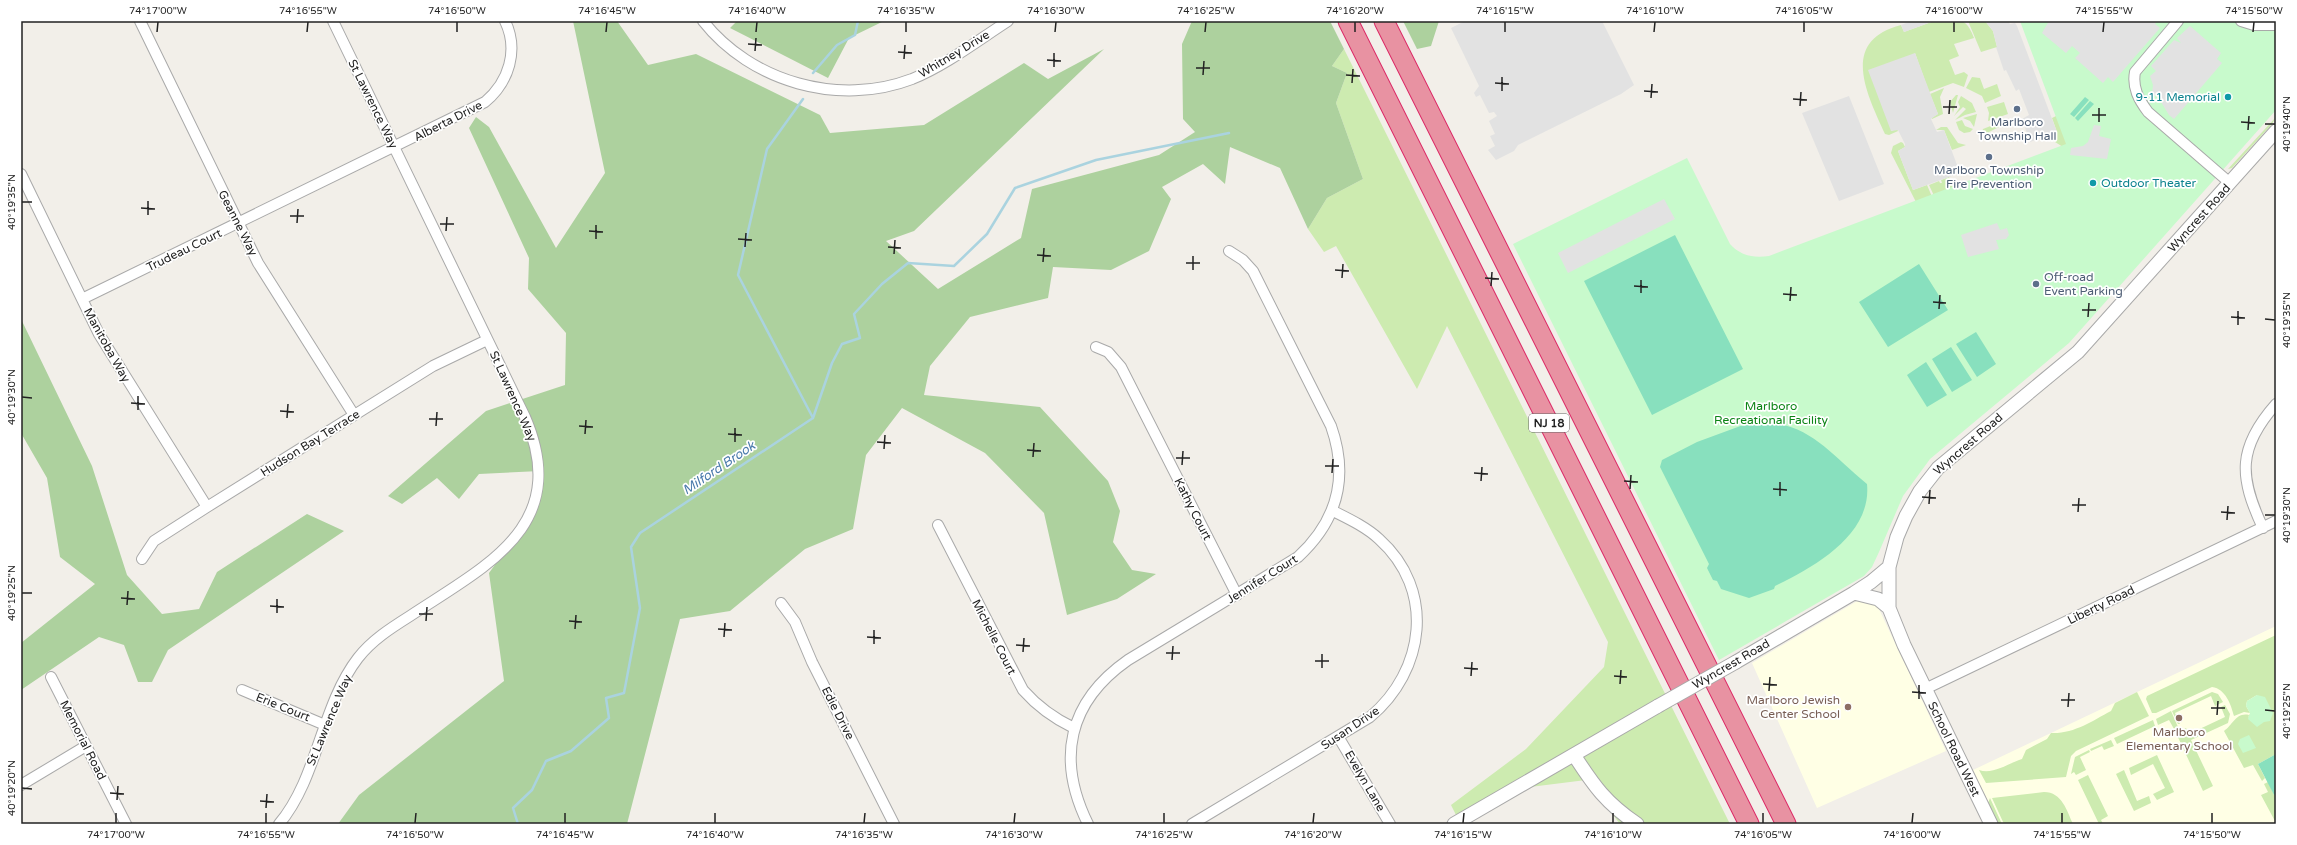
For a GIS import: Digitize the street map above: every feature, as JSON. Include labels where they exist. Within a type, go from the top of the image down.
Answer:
[{"type":"highway","name":"NJ 18","points":[[1348,21],[1750,824]]},
{"type":"highway","name":"NJ 18","points":[[1384,21],[1786,824]]},
{"type":"street","name":"Geanne Way","points":[[140,21],[258,263],[354,414]]},
{"type":"street","name":"St Lawrence Way","points":[[279,824],[297,795],[347,675],[369,646],[388,631],[496,558],[518,535],[532,510],[538,471],[534,442],[525,417],[333,21]]},
{"type":"street","name":"Alberta Drive","points":[[394,148],[477,107],[492,97],[504,79],[511,60],[512,42],[505,21]]},
{"type":"street","name":"Whitney Drive","points":[[703,21],[725,44],[764,70],[800,84],[841,90],[881,87],[911,79],[944,62],[1008,21]]},
{"type":"street","points":[[2242,21],[2254,25],[2276,25]]},
{"type":"street","points":[[2175,24],[2135,72],[2134,84],[2139,100],[2148,112],[2230,183]]},
{"type":"street","name":"Wyncrest Road","points":[[1454,824],[1854,593],[1871,582],[1889,567],[1897,537],[1906,516],[1920,491],[1938,468],[2078,352],[2276,131]]},
{"type":"street","name":"Trudeau Court","points":[[82,299],[394,148]]},
{"type":"street","name":"Manitoba Way","points":[[21,174],[110,354],[207,507]]},
{"type":"street","name":"Jennifer Court","points":[[1088,824],[1080,808],[1072,781],[1070,754],[1074,728],[1092,692],[1111,672],[1298,558],[1315,540],[1333,511],[1339,481],[1339,466],[1337,447],[1331,426],[1253,271],[1243,260],[1229,251]]},
{"type":"street","name":"Hudson Bay Terrace","points":[[142,559],[154,541],[207,507],[433,366],[487,340]]},
{"type":"street","name":"Kathy Court","points":[[1096,347],[1108,352],[1122,367],[1237,595]]},
{"type":"street","points":[[2262,528],[2249,497],[2246,464],[2251,442],[2257,429],[2276,404]]},
{"type":"street","name":"Susan Drive","points":[[1192,824],[1339,738],[1375,714],[1396,690],[1407,671],[1413,655],[1417,618],[1410,584],[1393,554],[1370,532],[1333,511]]},
{"type":"street","name":"Liberty Road","points":[[1925,689],[2276,521]]},
{"type":"street","name":"Michelle Court","points":[[938,525],[1023,690],[1049,715],[1074,728]]},
{"type":"street","name":"School Road West","points":[[1889,567],[1889,608],[1925,689],[1991,824]]},
{"type":"street","points":[[1854,593],[1878,599],[1889,608]]},
{"type":"street","name":"Edie Drive","points":[[781,602],[795,622],[812,662],[894,824]]},
{"type":"street","name":"Memorial Road","points":[[51,677],[126,824]]},
{"type":"street","name":"Erie Court","points":[[242,690],[325,725]]},
{"type":"street","name":"Evelyn Lane","points":[[1339,738],[1390,824]]},
{"type":"street","points":[[21,785],[86,746]]},
{"type":"street","points":[[1574,755],[1601,795],[1611,805],[1637,824]]},
{"type":"shaded area","points":[[1465,21],[1602,21],[1634,85],[1621,94],[1518,145],[1514,151],[1496,160],[1488,150],[1495,146],[1490,136],[1495,134],[1489,121],[1497,116],[1494,112],[1489,113],[1480,95],[1476,97],[1474,93],[1479,86],[1451,28]]},
{"type":"shaded area","points":[[1912,21],[1934,21],[1904,32],[1901,25]]},
{"type":"shaded area","points":[[1985,21],[2008,21],[2010,24],[2015,23],[2017,26],[2057,132],[2030,142],[2022,119],[2029,115],[2019,89],[2016,91],[2006,70],[2004,71],[1996,47],[1993,31]]},
{"type":"shaded area","points":[[2049,21],[2157,21],[2155,24],[2160,28],[2113,82],[2108,77],[2103,83],[2075,58],[2080,53],[2072,46],[2066,53],[2042,33]]},
{"type":"shaded area","points":[[2190,26],[2221,53],[2217,59],[2222,63],[2174,119],[2169,115],[2158,97],[2152,94],[2153,85],[2150,76],[2156,71],[2151,66],[2174,40],[2181,43],[2177,38]]},
{"type":"shaded area","points":[[1915,53],[1938,114],[1931,119],[1937,132],[1944,130],[1960,173],[1913,190],[1898,151],[1905,147],[1905,144],[1898,130],[1891,131],[1868,70]]},
{"type":"shaded area","points":[[1849,96],[1884,184],[1839,201],[1802,113]]},
{"type":"shaded area","points":[[2094,125],[2101,126],[2099,136],[2111,139],[2107,159],[2070,155],[2071,148],[2083,146],[2088,142]]},
{"type":"shaded area","points":[[1664,199],[1675,219],[1568,273],[1558,253]]},
{"type":"shaded area","points":[[1997,223],[2000,230],[2007,228],[2009,235],[2006,239],[1996,240],[1999,249],[1968,257],[1961,235]]},
{"type":"shaded area","name":"Marlboro Jewish Center School","points":[[1866,599],[1878,607],[1946,751],[1817,808],[1752,663],[1859,600]]},
{"type":"shaded area","name":"Marlboro Elementary School","points":[[2276,626],[2276,824],[1999,824],[1973,770]]},
{"type":"green space","points":[[1959,20],[1967,25],[1971,30],[1974,38],[1954,44],[1959,56],[1949,60],[1955,75],[1964,72],[1968,75],[1964,87],[1953,83],[1929,92],[1915,53],[1891,131],[1897,129],[1898,131],[1889,135],[1885,134],[1871,102],[1866,86],[1863,70],[1864,56],[1870,43],[1882,33],[1901,25],[1904,32],[1934,21]]},
{"type":"green space","points":[[573,21],[617,21],[648,65],[696,54],[820,115],[830,133],[924,125],[1024,63],[1048,79],[1104,49],[914,231],[886,241],[938,289],[1021,238],[1032,189],[1159,155],[1195,132],[1183,119],[1182,44],[1192,21],[1330,21],[1344,49],[1332,66],[1347,73],[1336,103],[1363,179],[1327,198],[1308,229],[1280,168],[1230,147],[1225,184],[1203,164],[1162,187],[1171,199],[1149,251],[1111,270],[1053,267],[1048,298],[970,317],[930,366],[924,395],[1040,407],[1108,481],[1120,511],[1113,542],[1132,570],[1156,574],[1117,599],[1067,615],[1044,513],[985,453],[902,408],[866,455],[853,529],[805,549],[730,611],[680,619],[627,824],[338,824],[359,795],[504,681],[489,573],[534,511],[540,471],[479,474],[459,499],[437,478],[402,504],[388,496],[486,411],[565,385],[566,333],[528,289],[529,258],[469,128],[476,117],[489,127],[556,248],[605,173]]},
{"type":"green space","points":[[737,21],[884,21],[849,38],[828,78],[730,28]]},
{"type":"green space","points":[[1403,21],[1439,21],[1431,46],[1417,49]]},
{"type":"green space","points":[[1968,21],[1985,21],[1993,31],[1997,47],[1981,52]]},
{"type":"green space","name":"Marlboro Recreational Facility","points":[[2020,21],[2276,21],[2276,110],[2069,343],[1930,459],[1903,496],[1872,567],[1864,576],[1719,660],[1513,244],[1687,158],[1730,244],[1743,254],[1758,257],[1769,256],[2066,144]]},
{"type":"green space","points":[[1344,49],[1730,824],[1620,824],[1586,780],[1513,789],[1459,821],[1451,805],[1526,749],[1604,667],[1608,642],[1447,326],[1417,389],[1336,246],[1324,252],[1308,229],[1327,198],[1363,179],[1336,103],[1347,73],[1332,66]]},
{"type":"green space","points":[[1972,77],[1980,78],[1984,89],[1997,84],[2001,96],[1985,103],[1982,96],[1966,88]]},
{"type":"green space","points":[[1944,88],[1940,97],[1943,114],[1932,119],[1932,117],[1938,114],[1930,94]]},
{"type":"green space","points":[[1956,95],[1958,95],[1953,113],[1950,102]]},
{"type":"green space","points":[[1961,96],[1972,103],[1976,112],[1955,120],[1966,109],[1963,107],[1954,116],[1960,107],[1958,102]]},
{"type":"green space","points":[[2085,97],[2089,100],[2074,117],[2070,114]]},
{"type":"green space","points":[[2090,101],[2094,104],[2078,121],[2075,118]]},
{"type":"green space","points":[[2004,102],[2008,114],[1988,121],[1989,113],[1987,107]]},
{"type":"green space","points":[[2062,113],[2079,136],[2063,147],[2055,142],[2051,135],[2057,132],[2052,118]]},
{"type":"green space","points":[[1977,114],[1974,127],[1970,121],[1963,118]]},
{"type":"green space","points":[[2276,117],[2272,124],[2232,168],[2228,169]]},
{"type":"green space","points":[[1962,120],[1965,126],[1973,129],[1970,132],[1964,133],[1959,130],[1956,122]]},
{"type":"green space","points":[[2003,121],[2005,124],[1989,132],[1990,134],[1987,138],[1981,136],[1983,129]]},
{"type":"green space","points":[[1941,127],[1947,127],[1958,143],[1966,145],[1952,150],[1944,130],[1936,130]]},
{"type":"green space","points":[[1901,142],[1905,147],[1898,151],[1913,190],[1927,185],[1933,199],[1916,202],[1891,153],[1893,146]]},
{"type":"green space","points":[[1949,177],[1954,188],[1936,200],[1929,185],[1939,181],[1942,183],[1941,180]]},
{"type":"green space","points":[[1675,235],[1743,369],[1652,415],[1584,281]]},
{"type":"green space","points":[[1919,264],[1948,310],[1888,347],[1859,302]]},
{"type":"green space","points":[[21,319],[92,466],[127,575],[162,614],[199,609],[217,572],[307,514],[344,531],[168,650],[152,682],[138,682],[124,645],[99,637],[21,690],[21,643],[95,584],[60,557],[47,478],[21,433]]},
{"type":"green space","points":[[1976,332],[1996,364],[1977,377],[1956,344]]},
{"type":"green space","points":[[1951,347],[1972,380],[1952,392],[1932,359]]},
{"type":"green space","points":[[1926,362],[1947,395],[1927,407],[1907,375]]},
{"type":"green space","points":[[1754,421],[1790,427],[1804,433],[1816,440],[1867,484],[1866,502],[1860,519],[1850,534],[1838,547],[1807,569],[1775,586],[1774,589],[1749,598],[1721,589],[1717,581],[1713,580],[1707,568],[1709,564],[1660,467],[1662,460],[1697,442]]},
{"type":"green space","points":[[2276,635],[2276,754],[2258,764],[2265,778],[2262,781],[2253,765],[2244,768],[2224,731],[2241,715],[2249,715],[2248,719],[2257,695],[2247,701],[2246,706],[2250,713],[2244,712],[2234,716],[2224,694],[2217,688],[2212,687],[2156,713],[2152,713],[2146,699],[2147,696]]},
{"type":"green space","points":[[2137,692],[2149,716],[2076,751],[2071,756],[2066,777],[1986,783],[1979,770],[1995,770],[2022,759],[2026,750],[2047,739],[2051,733],[2059,733],[2082,726],[2111,711],[2115,703]]},
{"type":"green space","points":[[2212,692],[2218,694],[2223,702],[2215,706],[2211,696],[2175,713],[2180,724],[2178,724],[2172,711]]},
{"type":"green space","points":[[2257,695],[2265,697],[2273,713],[2270,721],[2264,722],[2257,727],[2248,719],[2250,713],[2246,706],[2247,701]]},
{"type":"green space","points":[[2225,705],[2230,714],[2228,723],[2191,740],[2213,786],[2203,791],[2176,733],[2186,728],[2189,734],[2225,717],[2221,707]]},
{"type":"green space","points":[[2171,711],[2178,727],[2174,729],[2169,720],[2158,725],[2156,719]]},
{"type":"green space","points":[[2153,720],[2155,726],[2117,744],[2114,738]]},
{"type":"green space","points":[[2249,735],[2256,748],[2243,753],[2238,744],[2240,739]]},
{"type":"green space","points":[[2111,740],[2114,746],[2104,750],[2102,746],[2091,751],[2090,749]]},
{"type":"green space","points":[[2089,750],[2090,752],[2080,757],[2086,770],[2076,775],[2074,772],[2071,774],[2075,757]]},
{"type":"green space","points":[[2276,754],[2276,794],[2274,795],[2258,764]]},
{"type":"green space","points":[[2157,755],[2174,792],[2157,800],[2153,794],[2165,788],[2153,764],[2131,775],[2129,768]]},
{"type":"green space","points":[[2124,770],[2137,801],[2149,796],[2151,803],[2134,811],[2116,774]]},
{"type":"green space","points":[[2088,775],[2108,816],[2101,820],[2103,824],[2099,824],[2078,780]]},
{"type":"green space","points":[[2268,782],[2274,795],[2276,794],[2276,823],[2261,795],[2268,792],[2264,784]]},
{"type":"green space","points":[[2044,792],[2055,795],[2060,799],[2073,824],[2004,824],[1992,798]]},
{"type":"green space","points":[[1990,798],[2002,824],[1998,824],[1988,803]]},
{"type":"waterway","name":"Milford Brook","points":[[813,73],[837,45],[855,35],[858,21]]},
{"type":"waterway","name":"Milford Brook","points":[[518,824],[513,808],[532,790],[546,761],[571,751],[609,718],[606,698],[624,693],[640,608],[631,547],[640,533],[813,418],[738,275],[767,149],[803,99]]},
{"type":"waterway","points":[[813,418],[832,363],[842,344],[860,338],[854,314],[882,284],[908,263],[954,266],[987,234],[1015,188],[1096,160],[1229,133]]},
{"type":"place","name":"9-11 Memorial","points":[[2228,97]]},
{"type":"place","name":"Marlboro Township Hall","points":[[2017,109]]},
{"type":"place","name":"Marlboro Township Fire Prevention","points":[[1989,157]]},
{"type":"place","name":"Outdoor Theater","points":[[2093,183]]},
{"type":"place","name":"Off-road Event Parking","points":[[2036,284]]},
{"type":"place","name":"Marlboro Jewish Center School","points":[[1848,707]]},
{"type":"place","name":"Marlboro Elementary School","points":[[2179,718]]}]
